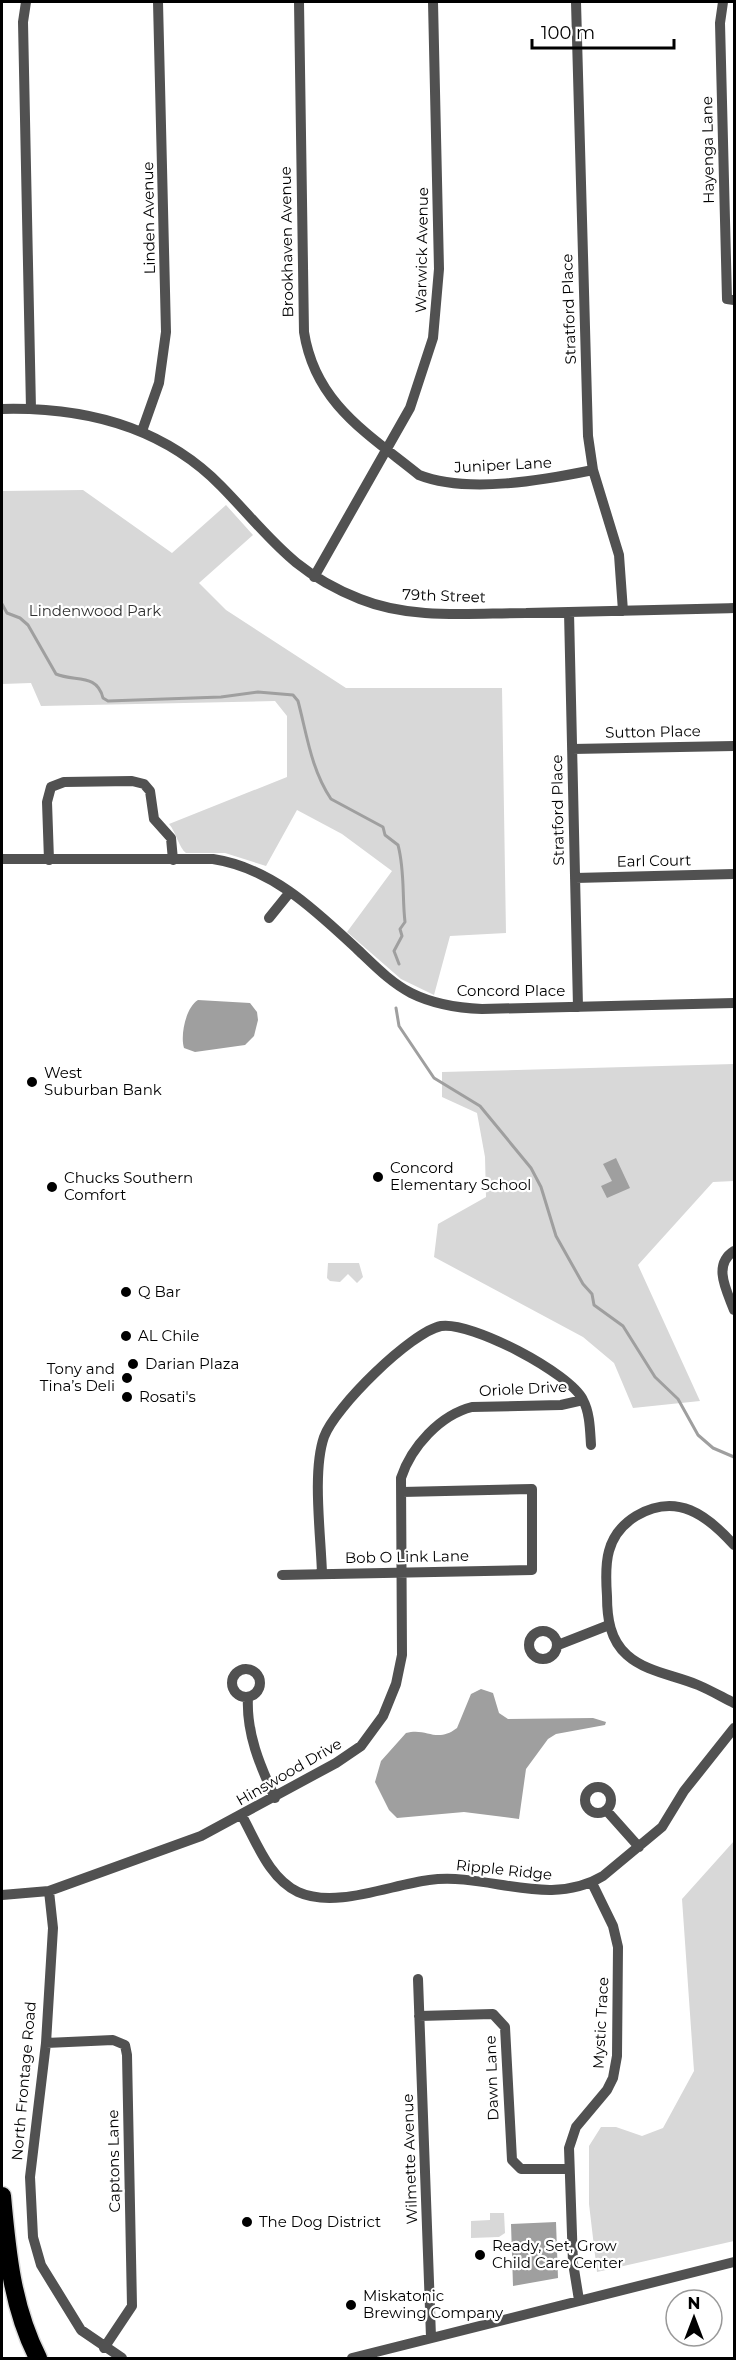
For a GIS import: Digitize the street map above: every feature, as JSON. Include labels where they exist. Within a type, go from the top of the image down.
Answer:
[{"type":"highway","points":[[2,2196],[8,2263],[19,2310],[38,2358]]},
{"type":"street","points":[[26,2],[23,22],[31,409]]},
{"type":"street","name":"Linden Avenue","points":[[142,431],[159,384],[166,332],[158,2]]},
{"type":"street","name":"Brookhaven Avenue","points":[[298,2],[303,308],[307,350],[319,381],[337,406],[388,450]]},
{"type":"street","name":"Warwick Avenue","points":[[314,577],[410,408],[423,375],[433,338],[438,303],[433,2]]},
{"type":"street","name":"Stratford Place","points":[[576,2],[587,417],[593,470],[615,539],[623,611]]},
{"type":"street","name":"Hayenga Lane","points":[[723,2],[720,23],[731,299]]},
{"type":"street","name":"79th Street","points":[[2,410],[31,409],[90,415],[142,431],[188,459],[220,485],[281,552],[314,577],[360,599],[398,610],[445,614],[735,608]]},
{"type":"street","name":"Juniper Lane","points":[[388,450],[419,475],[454,484],[531,481],[593,470]]},
{"type":"street","name":"Stratford Place","points":[[568,612],[578,1007]]},
{"type":"street","name":"Sutton Place","points":[[572,749],[735,746]]},
{"type":"street","points":[[49,860],[47,802],[51,787],[64,782],[132,781],[144,784],[150,791],[154,819],[171,838],[173,860]]},
{"type":"street","name":"Concord Place","points":[[2,860],[213,859],[241,865],[257,871],[290,892],[333,927],[390,980],[425,999],[469,1009],[735,1003]]},
{"type":"street","name":"Earl Court","points":[[575,878],[735,874]]},
{"type":"street","points":[[268,918],[290,892]]},
{"type":"street","points":[[731,1253],[724,1261],[722,1278],[735,1310]]},
{"type":"street","points":[[322,1574],[319,1469],[324,1439],[333,1421],[354,1395],[407,1343],[430,1329],[446,1326],[463,1327],[502,1344],[564,1377],[583,1400],[590,1425],[591,1445]]},
{"type":"street","name":"Oriole Drive","points":[[402,1567],[401,1478],[411,1456],[454,1413],[472,1407],[561,1405],[583,1400]]},
{"type":"street","name":"Bob O Link Lane","points":[[282,1575],[402,1567],[532,1570],[532,1489],[402,1492]]},
{"type":"street","points":[[735,1545],[716,1525],[702,1516],[675,1505],[665,1505],[646,1511],[624,1524],[611,1544],[607,1558],[609,1625],[618,1644],[640,1664],[698,1685],[735,1704]]},
{"type":"street","name":"Hinswood Drive","points":[[49,1891],[201,1836],[325,1770],[361,1746],[383,1716],[396,1684],[402,1655],[402,1567]]},
{"type":"street","points":[[558,1645],[609,1625]]},
{"type":"street","points":[[248,1696],[248,1712],[256,1755],[275,1798]]},
{"type":"street","name":"Ripple Ridge","points":[[242,1816],[279,1879],[298,1892],[316,1898],[338,1897],[440,1879],[470,1880],[544,1891],[565,1890],[592,1883],[662,1827],[684,1791],[735,1728]]},
{"type":"street","points":[[606,1810],[639,1847]]},
{"type":"street","name":"Mystic Trace","points":[[579,2300],[573,2263],[569,2148],[576,2127],[607,2090],[616,2065],[618,1947],[613,1926],[592,1883]]},
{"type":"street","points":[[2,1895],[49,1891]]},
{"type":"street","name":"North Frontage Road","points":[[49,1891],[53,1928],[45,2043],[30,2177],[33,2237],[41,2265],[81,2330],[104,2348],[122,2358]]},
{"type":"street","name":"Wilmette Avenue","points":[[418,1979],[431,2337]]},
{"type":"street","name":"Dawn Lane","points":[[419,2016],[493,2014],[498,2017],[506,2027],[512,2160],[521,2169],[568,2169]]},
{"type":"street","name":"Captons Lane","points":[[45,2043],[112,2040],[125,2045],[127,2055],[132,2306],[104,2348]]},
{"type":"street","points":[[352,2358],[735,2262]]},
{"type":"green space","name":"Lindenwood Park","points":[[83,490],[172,553],[226,505],[253,535],[199,583],[226,610],[346,688],[502,688],[506,933],[450,936],[434,995],[401,979],[347,932],[392,871],[342,834],[297,810],[266,866],[225,853],[186,853],[181,847],[169,824],[287,777],[287,716],[275,701],[41,706],[31,683],[2,684],[2,491]]},
{"type":"green space","points":[[734,1064],[734,1181],[713,1182],[638,1265],[700,1401],[633,1408],[614,1363],[583,1337],[434,1257],[438,1224],[486,1197],[485,1157],[477,1113],[442,1097],[442,1072]]},
{"type":"green space","points":[[328,1263],[359,1263],[363,1277],[357,1283],[348,1274],[340,1282],[330,1281],[327,1278]]},
{"type":"green space","points":[[734,1841],[734,2241],[597,2272],[589,2204],[589,2146],[601,2127],[616,2127],[642,2136],[663,2128],[694,2071],[682,1899]]},
{"type":"green space","points":[[490,2213],[504,2213],[505,2233],[499,2237],[471,2238],[471,2221],[490,2220]]},
{"type":"shaded area","points":[[198,1000],[250,1003],[257,1012],[258,1020],[254,1036],[245,1045],[195,1052],[184,1048],[183,1036],[187,1015]]},
{"type":"shaded area","points":[[616,1158],[630,1188],[607,1198],[601,1186],[612,1181],[603,1164]]},
{"type":"shaded area","points":[[481,1689],[493,1693],[499,1713],[508,1719],[593,1718],[606,1722],[605,1725],[556,1734],[548,1739],[526,1769],[519,1819],[464,1812],[397,1818],[389,1810],[375,1782],[381,1761],[406,1733],[443,1735],[457,1728],[471,1694]]},
{"type":"shaded area","points":[[556,2222],[558,2278],[513,2286],[511,2224]]},
{"type":"waterway","points":[[2,604],[7,613],[20,618],[28,625],[56,674],[91,682],[108,701],[221,697],[258,692],[293,695],[298,701],[314,764],[331,799],[383,827],[385,835],[398,845],[402,864],[405,922],[400,929],[402,936],[394,951],[399,964]]},
{"type":"waterway","points":[[396,1008],[399,1026],[434,1078],[480,1106],[531,1168],[541,1187],[556,1236],[583,1284],[592,1294],[594,1305],[623,1326],[655,1377],[678,1399],[698,1435],[713,1448],[734,1457]]},
{"type":"place","name":"West Suburban Bank","points":[[32,1082]]},
{"type":"place","name":"Concord Elementary School","points":[[378,1177]]},
{"type":"place","name":"Chucks Southern Comfort","points":[[52,1187]]},
{"type":"place","name":"Q Bar","points":[[126,1292]]},
{"type":"place","name":"AL Chile","points":[[126,1336]]},
{"type":"place","name":"Darian Plaza","points":[[133,1364]]},
{"type":"place","name":"Tony and Tina’s Deli","points":[[127,1378]]},
{"type":"place","name":"Rosati's","points":[[127,1397]]},
{"type":"place","name":"The Dog District","points":[[247,2222]]},
{"type":"place","name":"Ready, Set, Grow Child Care Center","points":[[480,2255]]},
{"type":"place","name":"Miskatonic Brewing Company","points":[[351,2305]]}]
